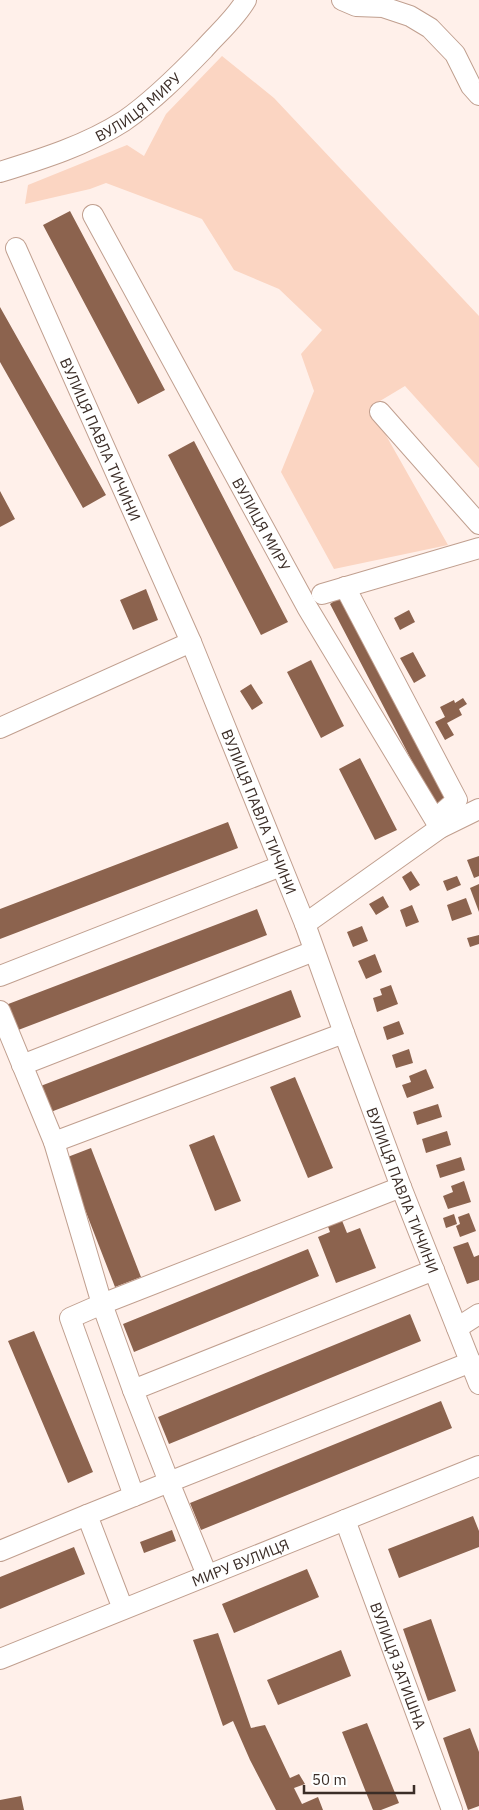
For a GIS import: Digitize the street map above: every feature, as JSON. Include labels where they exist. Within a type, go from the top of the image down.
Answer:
[{"type":"street","name":"ВУЛИЦЯ МИРУ","points":[[0,172],[71,148],[123,121],[161,90],[197,56],[235,16],[246,0]]},
{"type":"street","points":[[342,0],[356,6],[387,4],[430,28],[455,54],[471,86],[479,95]]},
{"type":"street","name":"ВУЛИЦЯ МИРУ","points":[[93,214],[307,607],[438,824]]},
{"type":"street","name":"ВУЛИЦЯ ПАВЛА ТИЧИНИ","points":[[16,248],[191,642],[305,924],[401,1188],[479,1384]]},
{"type":"street","points":[[380,412],[479,524]]},
{"type":"street","points":[[322,594],[479,548]]},
{"type":"street","points":[[305,924],[438,824],[457,800],[345,587]]},
{"type":"street","points":[[0,728],[191,642]]},
{"type":"street","points":[[438,824],[479,809]]},
{"type":"street","points":[[0,976],[281,866]]},
{"type":"street","points":[[22,1064],[314,951]]},
{"type":"street","points":[[0,1011],[54,1142],[102,1304],[132,1390],[207,1575]]},
{"type":"street","points":[[54,1142],[344,1033]]},
{"type":"street","points":[[134,1496],[70,1318],[401,1188]]},
{"type":"street","points":[[132,1390],[434,1270]]},
{"type":"street","points":[[457,1328],[479,1314]]},
{"type":"street","points":[[0,1550],[471,1362]]},
{"type":"street","name":"МИРУ ВУЛИЦЯ","points":[[0,1659],[479,1466]]},
{"type":"street","points":[[87,1515],[123,1609]]},
{"type":"street","name":"ВУЛИЦЯ ЗАТИШНА","points":[[345,1520],[452,1810]]},
{"type":"shaded area","points":[[222,56],[274,98],[479,316],[479,468],[405,386],[370,407],[448,545],[334,569],[281,472],[314,391],[301,354],[322,330],[279,289],[234,270],[202,219],[106,183],[90,189],[25,204],[28,185],[127,145],[144,156],[166,114]]},
{"type":"building","points":[[70,211],[165,390],[138,404],[43,225]]},
{"type":"building","points":[[0,307],[106,495],[83,508],[0,362]]},
{"type":"building","points":[[194,441],[288,622],[261,635],[168,455]]},
{"type":"building","points":[[0,491],[15,519],[0,527]]},
{"type":"building","points":[[146,589],[158,620],[133,630],[120,600]]},
{"type":"building","points":[[343,595],[449,800],[436,807],[330,604]]},
{"type":"building","points":[[409,610],[415,622],[400,630],[394,618]]},
{"type":"building","points":[[413,652],[426,676],[414,683],[400,658]]},
{"type":"building","points":[[311,660],[344,726],[321,738],[287,672]]},
{"type":"building","points":[[251,684],[263,703],[252,710],[240,691]]},
{"type":"building","points":[[463,698],[467,704],[459,709],[462,715],[447,723],[454,735],[445,740],[435,722],[445,717],[440,707],[454,700],[455,703]]},
{"type":"building","points":[[360,758],[397,830],[375,840],[339,769]]},
{"type":"building","points":[[228,822],[238,848],[0,939],[0,909]]},
{"type":"building","points":[[479,856],[479,876],[474,878],[467,860]]},
{"type":"building","points":[[411,871],[420,885],[410,891],[402,877]]},
{"type":"building","points":[[457,876],[461,885],[447,891],[443,881]]},
{"type":"building","points":[[479,884],[479,912],[470,888]]},
{"type":"building","points":[[383,896],[389,907],[376,915],[369,904]]},
{"type":"building","points":[[466,898],[472,914],[452,921],[447,905]]},
{"type":"building","points":[[412,905],[419,922],[406,927],[400,910]]},
{"type":"building","points":[[257,909],[267,935],[13,1032],[3,1006]]},
{"type":"building","points":[[362,926],[368,941],[353,947],[347,932]]},
{"type":"building","points":[[479,935],[479,944],[470,947],[467,938]]},
{"type":"building","points":[[375,954],[382,972],[366,979],[358,961]]},
{"type":"building","points":[[391,985],[398,1004],[377,1012],[373,998],[382,995],[380,989]]},
{"type":"building","points":[[291,990],[301,1017],[48,1113],[38,1087]]},
{"type":"building","points":[[399,1021],[404,1034],[387,1040],[383,1027]]},
{"type":"building","points":[[409,1049],[413,1063],[396,1068],[392,1055]]},
{"type":"building","points":[[426,1069],[434,1088],[407,1098],[402,1085],[411,1082],[409,1076]]},
{"type":"building","points":[[295,1077],[333,1168],[308,1178],[270,1087]]},
{"type":"building","points":[[438,1104],[442,1117],[417,1125],[413,1112]]},
{"type":"building","points":[[447,1131],[451,1145],[426,1153],[422,1139]]},
{"type":"building","points":[[214,1135],[241,1201],[215,1211],[189,1145]]},
{"type":"building","points":[[91,1148],[141,1277],[115,1287],[65,1158]]},
{"type":"building","points":[[461,1157],[465,1170],[440,1178],[436,1165]]},
{"type":"building","points":[[464,1181],[471,1202],[448,1209],[443,1196],[453,1192],[451,1186]]},
{"type":"building","points":[[469,1213],[476,1231],[460,1237],[456,1226],[460,1224],[458,1217]]},
{"type":"building","points":[[454,1214],[457,1224],[446,1228],[443,1218]]},
{"type":"building","points":[[341,1218],[347,1233],[360,1228],[376,1268],[336,1283],[318,1237],[330,1232],[327,1224]]},
{"type":"building","points":[[468,1242],[474,1257],[479,1255],[479,1280],[467,1284],[453,1247]]},
{"type":"building","points":[[308,1249],[319,1276],[134,1352],[123,1324]]},
{"type":"building","points":[[410,1314],[421,1341],[169,1444],[158,1417]]},
{"type":"building","points":[[34,1331],[93,1472],[68,1483],[8,1341]]},
{"type":"building","points":[[441,1401],[452,1428],[201,1530],[190,1503]]},
{"type":"building","points":[[473,1516],[479,1531],[479,1547],[399,1578],[388,1549]]},
{"type":"building","points":[[172,1530],[176,1541],[144,1553],[140,1542]]},
{"type":"building","points":[[74,1547],[85,1574],[0,1609],[0,1577]]},
{"type":"building","points":[[307,1569],[319,1597],[234,1633],[222,1604]]},
{"type":"building","points":[[431,1619],[456,1691],[428,1701],[403,1629]]},
{"type":"building","points":[[218,1633],[251,1728],[265,1725],[290,1778],[299,1774],[305,1784],[294,1788],[302,1804],[318,1797],[323,1810],[276,1810],[250,1760],[233,1721],[223,1726],[193,1640]]},
{"type":"building","points":[[341,1650],[351,1676],[278,1705],[267,1680]]},
{"type":"building","points":[[367,1723],[399,1803],[381,1810],[373,1810],[342,1732]]},
{"type":"building","points":[[470,1728],[479,1752],[479,1806],[468,1810],[443,1738]]},
{"type":"building","points":[[21,1796],[24,1810],[0,1810],[0,1800]]}]
